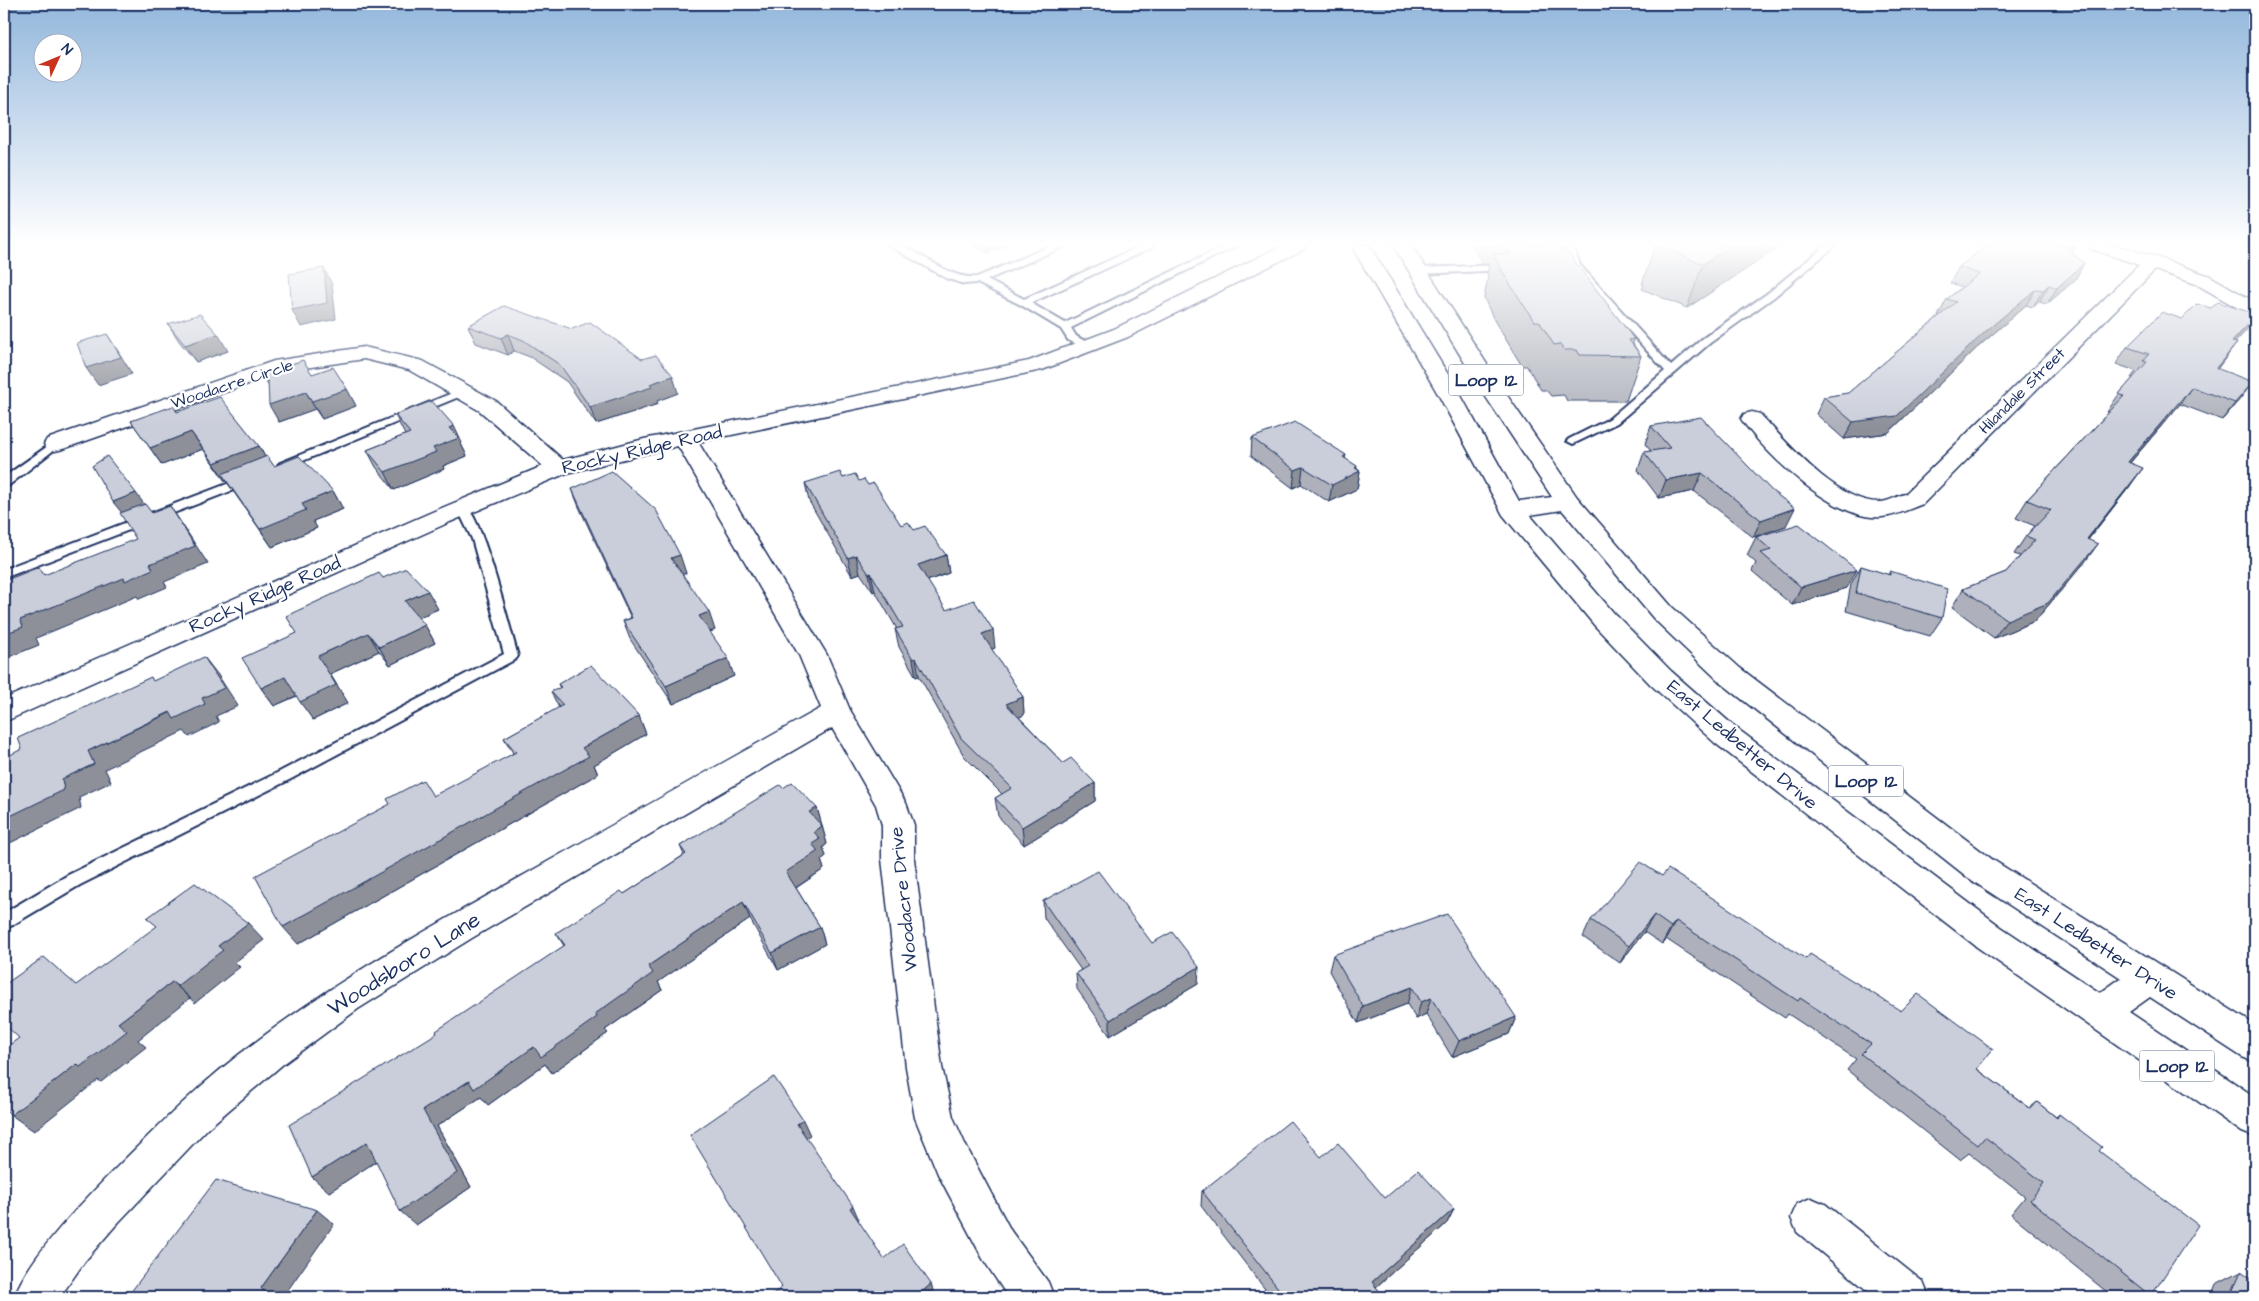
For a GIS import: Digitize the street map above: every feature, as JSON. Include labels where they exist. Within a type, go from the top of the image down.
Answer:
[{"type":"street","name":"Rocky Ridge Road","points":[[4,711],[463,508],[559,468],[644,446],[1035,366],[1121,333],[1174,306]]},
{"type":"street","name":"East Ledbetter Drive","points":[[1396,306],[1449,394],[1512,510],[1604,619],[1661,678],[1725,735],[1950,908],[2255,1119]]},
{"type":"street","name":"East Ledbetter Drive","points":[[1439,306],[1493,391],[1568,502],[1663,613],[1730,675],[1982,870],[2255,1045]]},
{"type":"street","name":"Hilandale Street","points":[[1752,419],[1813,481],[1854,505],[1882,510],[1914,499],[2108,306]]},
{"type":"street","name":"Woodacre Circle","points":[[55,444],[281,365],[364,353],[416,365],[488,406],[559,468]]},
{"type":"street","name":"Woodacre Drive","points":[[685,439],[813,655],[837,712],[891,803],[898,825],[898,859],[924,1067],[934,1118],[952,1160],[996,1244],[1033,1297]]},
{"type":"street","points":[[1512,510],[1568,502]]},
{"type":"street","name":"Woodsboro Lane","points":[[35,1297],[71,1247],[102,1210],[196,1115],[269,1053],[346,998],[460,928],[837,712]]},
{"type":"street","points":[[2100,1013],[2148,978]]},
{"type":"street","points":[[1811,1218],[1908,1297]]},
{"type":"lane","points":[[1027,306],[1065,327],[1072,338],[1086,346]]},
{"type":"lane","points":[[1065,327],[1109,306]]},
{"type":"lane","points":[[1609,306],[1671,372]]},
{"type":"lane","points":[[1573,441],[1613,421],[1706,341],[1756,306]]},
{"type":"lane","points":[[4,574],[264,474],[462,392]]},
{"type":"lane","points":[[4,483],[55,444]]},
{"type":"lane","points":[[4,923],[16,913],[74,880],[286,775],[511,656],[478,539],[463,508]]},
{"type":"building","points":[[292,306],[313,306],[292,310]]},
{"type":"building","points":[[504,306],[572,329],[590,322],[642,359],[656,355],[673,376],[650,384],[652,387],[590,407],[560,365],[523,340],[508,334],[501,338],[468,326]]},
{"type":"building","points":[[1524,306],[1609,306],[1634,339],[1629,340],[1641,356],[1580,355],[1577,350],[1564,350],[1559,344],[1554,345],[1539,321],[1534,321]]},
{"type":"building","points":[[1952,306],[2016,306],[1986,331],[1897,416],[1853,422],[1824,397],[1848,393]]},
{"type":"building","points":[[2195,306],[2211,308],[2214,306],[2229,306],[2255,314],[2255,317],[2232,342],[2237,343],[2216,368],[2253,382],[2235,403],[2192,387],[2128,462],[2143,468],[2087,539],[2098,544],[2048,603],[2007,620],[1963,589],[2006,572],[2035,540],[2026,536],[2051,510],[2027,500],[2124,396],[2119,394],[2147,362],[2143,361],[2149,354],[2127,347],[2162,312],[2182,319]]},
{"type":"building","points":[[200,314],[218,334],[185,345],[168,324]]},
{"type":"building","points":[[107,334],[121,357],[86,368],[77,343]]},
{"type":"building","points":[[303,360],[312,374],[333,367],[347,389],[312,401],[306,392],[269,405],[268,382],[262,374]]},
{"type":"building","points":[[220,397],[259,446],[214,463],[191,432],[150,448],[131,421],[173,406],[177,412]]},
{"type":"building","points":[[432,401],[454,426],[449,428],[459,438],[433,448],[436,452],[385,472],[367,450],[410,433],[395,415]]},
{"type":"building","points":[[1701,417],[1772,491],[1795,508],[1761,520],[1702,473],[1666,480],[1644,452],[1670,448],[1651,426]]},
{"type":"building","points":[[1295,422],[1346,455],[1343,457],[1357,466],[1355,468],[1360,471],[1332,485],[1303,467],[1295,470],[1252,438]]},
{"type":"building","points":[[107,456],[136,493],[113,502],[92,466]]},
{"type":"building","points":[[267,456],[274,466],[299,456],[333,491],[302,504],[306,510],[260,529],[222,474]]},
{"type":"building","points":[[612,471],[656,510],[680,555],[671,558],[709,612],[699,616],[728,658],[666,686],[623,621],[632,618],[572,489]]},
{"type":"building","points":[[840,472],[843,478],[855,474],[859,481],[864,479],[868,485],[874,483],[901,525],[908,522],[914,530],[925,526],[946,555],[918,565],[946,610],[974,600],[993,630],[982,634],[1023,697],[1006,704],[1063,763],[1071,758],[1095,783],[1022,827],[995,798],[1012,788],[961,738],[916,658],[913,659],[895,629],[903,627],[871,573],[869,574],[856,555],[848,558],[805,483]]},
{"type":"building","points":[[145,504],[152,513],[170,506],[195,546],[150,564],[153,569],[125,581],[124,578],[20,620],[23,627],[4,634],[4,581],[39,567],[44,575],[136,539],[120,513]]},
{"type":"building","points":[[1799,524],[1857,570],[1801,587],[1761,553],[1771,550],[1756,537]]},
{"type":"building","points":[[1861,566],[1890,575],[1890,571],[1947,589],[1942,618],[1856,593]]},
{"type":"building","points":[[406,568],[428,591],[405,601],[425,625],[379,647],[368,633],[318,656],[336,685],[300,702],[285,677],[261,688],[242,658],[297,633],[286,616],[379,573],[383,578]]},
{"type":"building","points":[[204,657],[224,688],[202,698],[205,704],[174,719],[170,712],[88,751],[94,764],[62,779],[64,790],[4,819],[4,758],[22,749],[18,738],[151,677],[153,681]]},
{"type":"building","points":[[591,665],[639,716],[582,748],[589,756],[283,927],[255,876],[390,804],[387,799],[423,780],[433,796],[516,752],[504,738],[563,705],[551,692],[561,687],[558,684]]},
{"type":"building","points":[[792,782],[817,808],[809,812],[822,826],[814,832],[820,839],[812,844],[818,851],[786,872],[820,927],[772,953],[743,902],[648,966],[653,973],[595,1014],[597,1017],[541,1057],[534,1047],[474,1089],[469,1081],[423,1110],[457,1173],[400,1211],[367,1142],[312,1177],[289,1125],[437,1033],[436,1031],[565,945],[556,933],[621,891],[624,894],[686,854],[680,846],[780,785],[783,788]]},
{"type":"building","points":[[1640,862],[1662,876],[1668,869],[1806,959],[1810,954],[1901,1011],[1918,994],[1993,1049],[1977,1069],[2031,1109],[2037,1102],[2057,1118],[2059,1114],[2102,1147],[2099,1151],[2198,1225],[2151,1296],[2030,1200],[2044,1183],[1985,1137],[1978,1145],[1861,1054],[1871,1044],[1800,998],[1798,1001],[1676,921],[1671,927],[1654,915],[1629,946],[1591,920]]},
{"type":"building","points":[[1098,871],[1152,943],[1172,932],[1199,967],[1110,1020],[1076,973],[1088,966],[1043,901]]},
{"type":"building","points":[[195,883],[248,923],[218,946],[223,950],[177,986],[172,982],[118,1023],[127,1031],[80,1067],[77,1064],[11,1115],[4,1108],[4,1049],[19,1038],[4,1024],[4,985],[44,957],[76,985],[157,926],[147,918]]},
{"type":"building","points":[[1447,914],[1516,1017],[1459,1041],[1431,998],[1421,1002],[1412,987],[1363,1006],[1333,955]]},
{"type":"building","points":[[774,1077],[803,1120],[797,1124],[853,1206],[850,1208],[884,1259],[903,1244],[931,1284],[916,1297],[769,1297],[782,1287],[690,1135]]},
{"type":"building","points":[[1290,1121],[1321,1157],[1338,1143],[1385,1198],[1418,1170],[1454,1209],[1372,1282],[1384,1297],[1285,1297],[1202,1191]]},
{"type":"building","points":[[216,1180],[317,1210],[261,1288],[268,1297],[127,1297]]},
{"type":"building","points":[[2241,1271],[2255,1281],[2255,1297],[2230,1297]]}]
